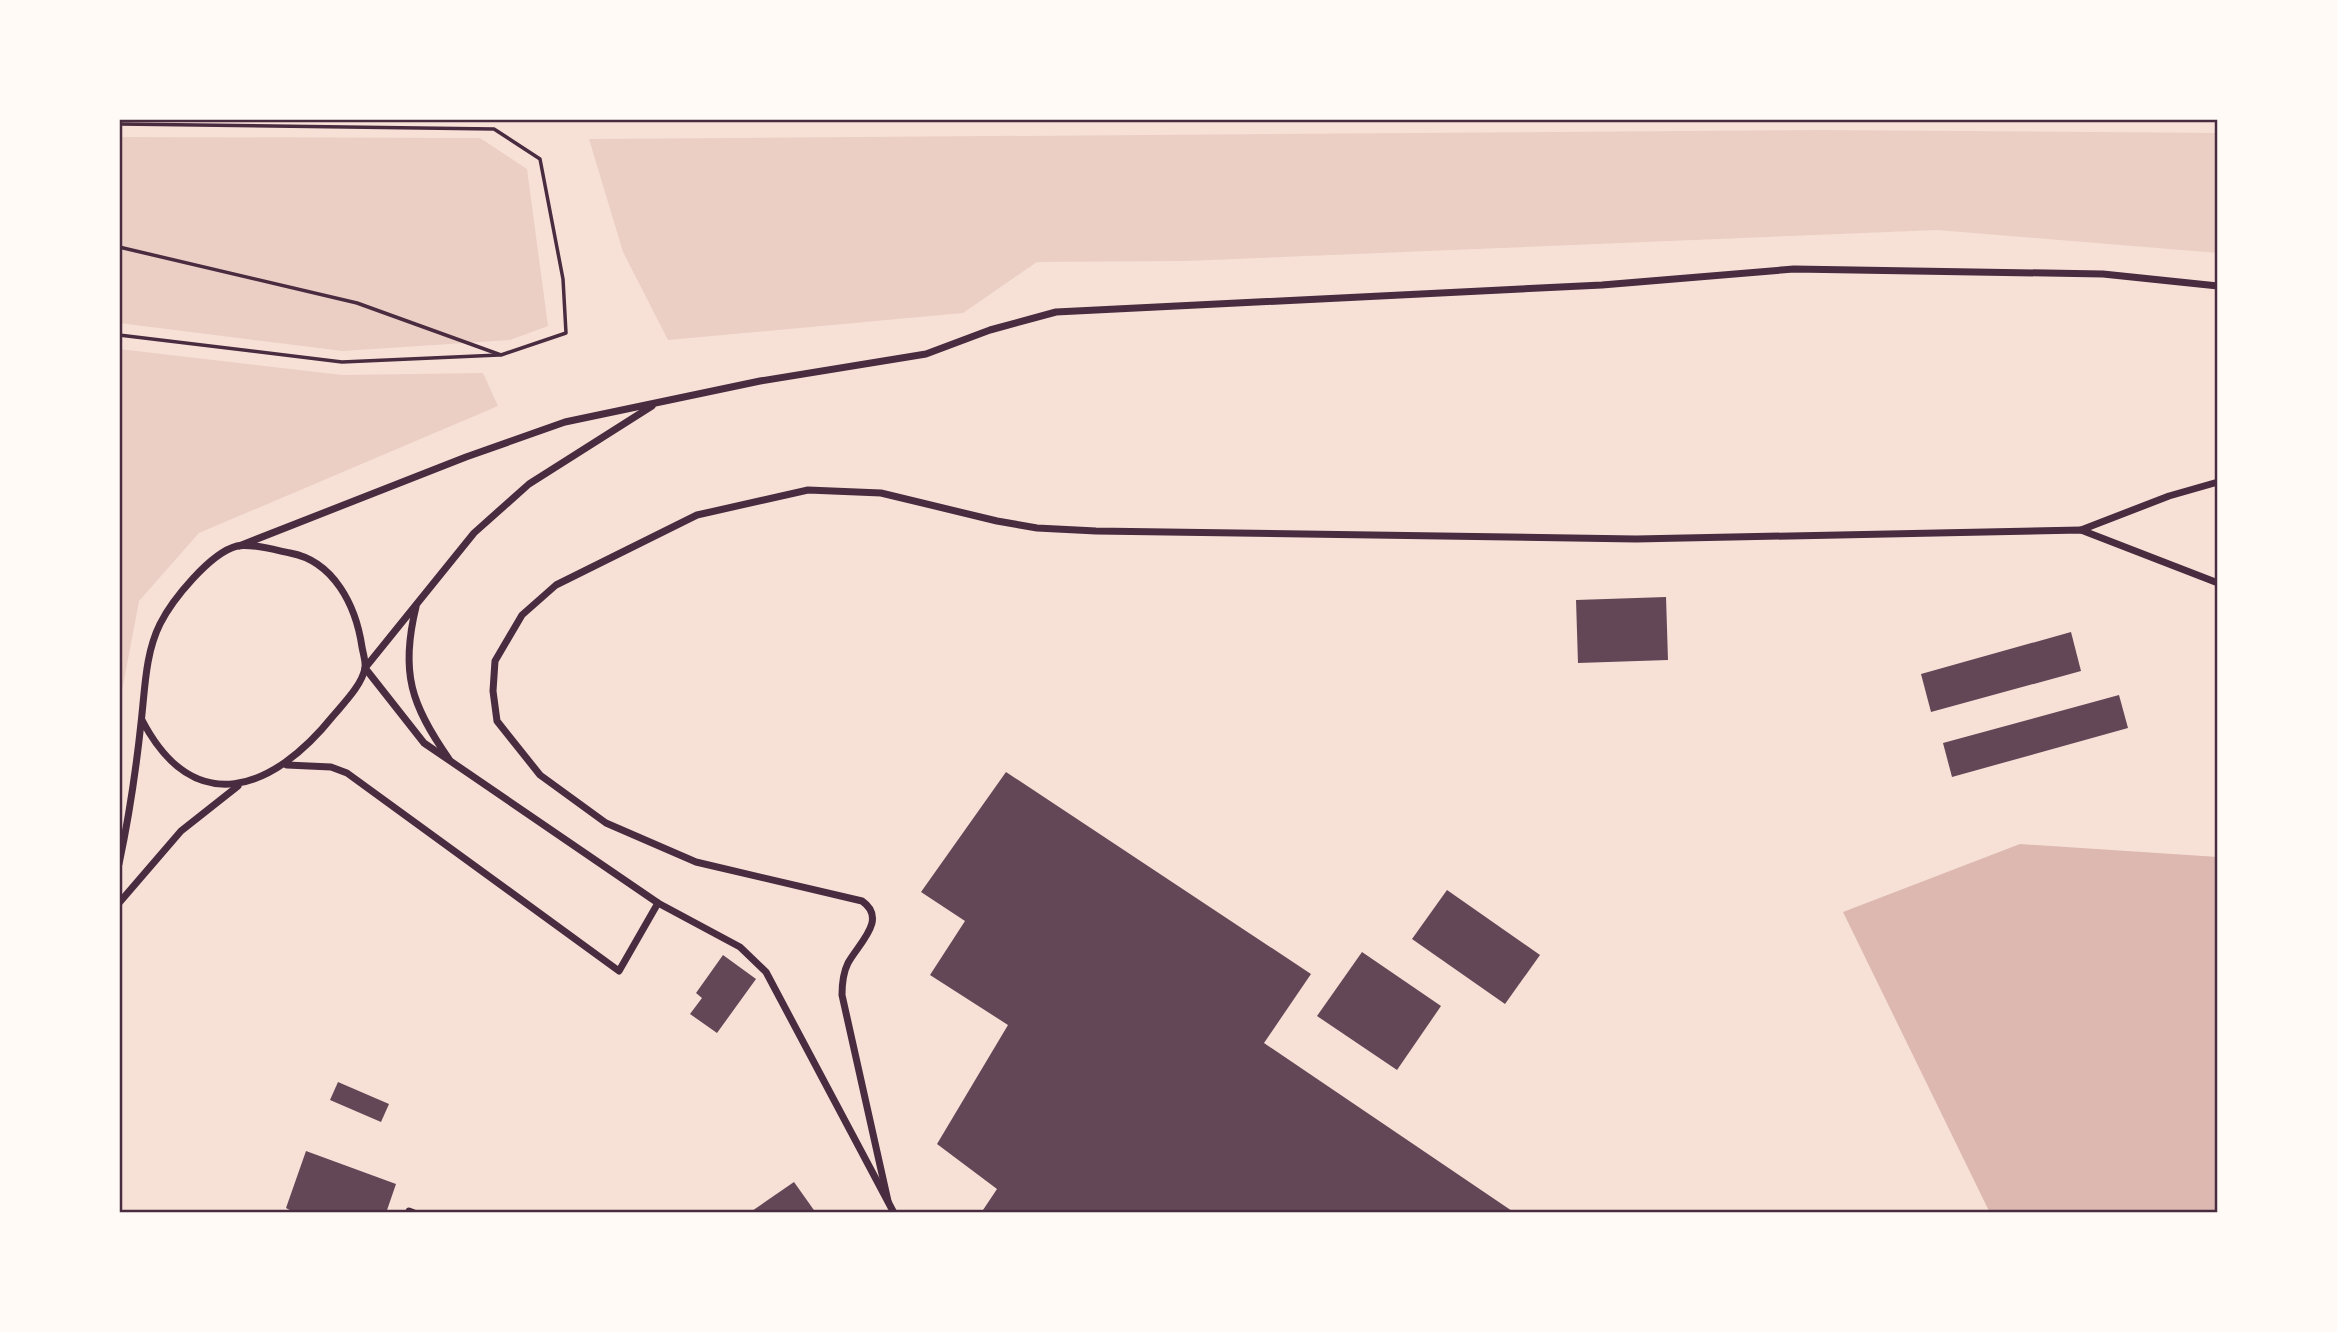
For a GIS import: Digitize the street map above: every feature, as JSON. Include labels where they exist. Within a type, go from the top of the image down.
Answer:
[{"type":"street","points":[[119,864],[131,807],[145,676],[159,625],[203,568],[239,545],[466,457],[565,422],[760,381],[926,354],[990,330],[1056,312],[1602,285],[1794,269],[2102,274],[2218,286]]},
{"type":"street","points":[[119,902],[181,831],[239,785],[286,765],[328,723],[354,690],[365,668],[474,533],[528,484],[659,402]]},
{"type":"street","points":[[888,1201],[842,995],[848,964],[872,927],[874,917],[869,905],[862,901],[696,862],[606,823],[540,775],[497,721],[493,691],[495,661],[522,615],[556,585],[587,568],[696,515],[808,490],[881,493],[1037,528],[1636,539],[2081,530],[2169,496],[2218,482]]},
{"type":"street","points":[[2081,530],[2218,583]]},
{"type":"street","points":[[239,545],[293,553],[330,573],[354,612],[365,668],[417,736],[658,903],[740,947],[766,972],[894,1213]]},
{"type":"street","points":[[418,602],[408,644],[408,678],[427,728],[451,762]]},
{"type":"street","points":[[142,720],[155,747],[170,763],[207,782],[239,785]]},
{"type":"street","points":[[286,765],[331,767],[347,773],[619,971],[658,903]]},
{"type":"path","points":[[119,124],[494,129],[540,159],[563,279],[566,333],[501,355],[342,362],[119,335]]},
{"type":"path","points":[[119,247],[357,303],[501,355]]},
{"type":"shaded area","points":[[1824,130],[2218,133],[2218,253],[1937,230],[1185,261],[1037,262],[963,313],[668,340],[623,252],[589,139]]},
{"type":"shaded area","points":[[119,137],[480,138],[527,169],[548,326],[510,340],[343,351],[119,323]]},
{"type":"shaded area","points":[[119,349],[342,375],[483,373],[498,406],[199,533],[139,601],[119,707]]},
{"type":"shaded area","points":[[2020,844],[2218,857],[2218,1213],[1990,1213],[1843,912]]},
{"type":"building","points":[[1666,597],[1668,660],[1578,663],[1576,600]]},
{"type":"building","points":[[2071,632],[2081,671],[1931,712],[1921,674]]},
{"type":"building","points":[[2119,695],[2128,728],[1952,777],[1943,743]]},
{"type":"building","points":[[1006,772],[1311,974],[1264,1043],[1515,1213],[1306,1213],[1301,1210],[1298,1213],[981,1213],[997,1189],[937,1144],[1008,1025],[930,975],[965,921],[921,892]]},
{"type":"building","points":[[1447,890],[1540,955],[1505,1004],[1412,939]]},
{"type":"building","points":[[1362,952],[1441,1006],[1397,1070],[1317,1016]]},
{"type":"building","points":[[723,955],[756,979],[717,1033],[690,1014],[702,998],[696,993]]},
{"type":"building","points":[[338,1082],[389,1104],[381,1122],[330,1100]]},
{"type":"building","points":[[306,1151],[396,1184],[386,1213],[295,1213],[286,1208]]},
{"type":"building","points":[[794,1182],[816,1213],[749,1213]]}]
